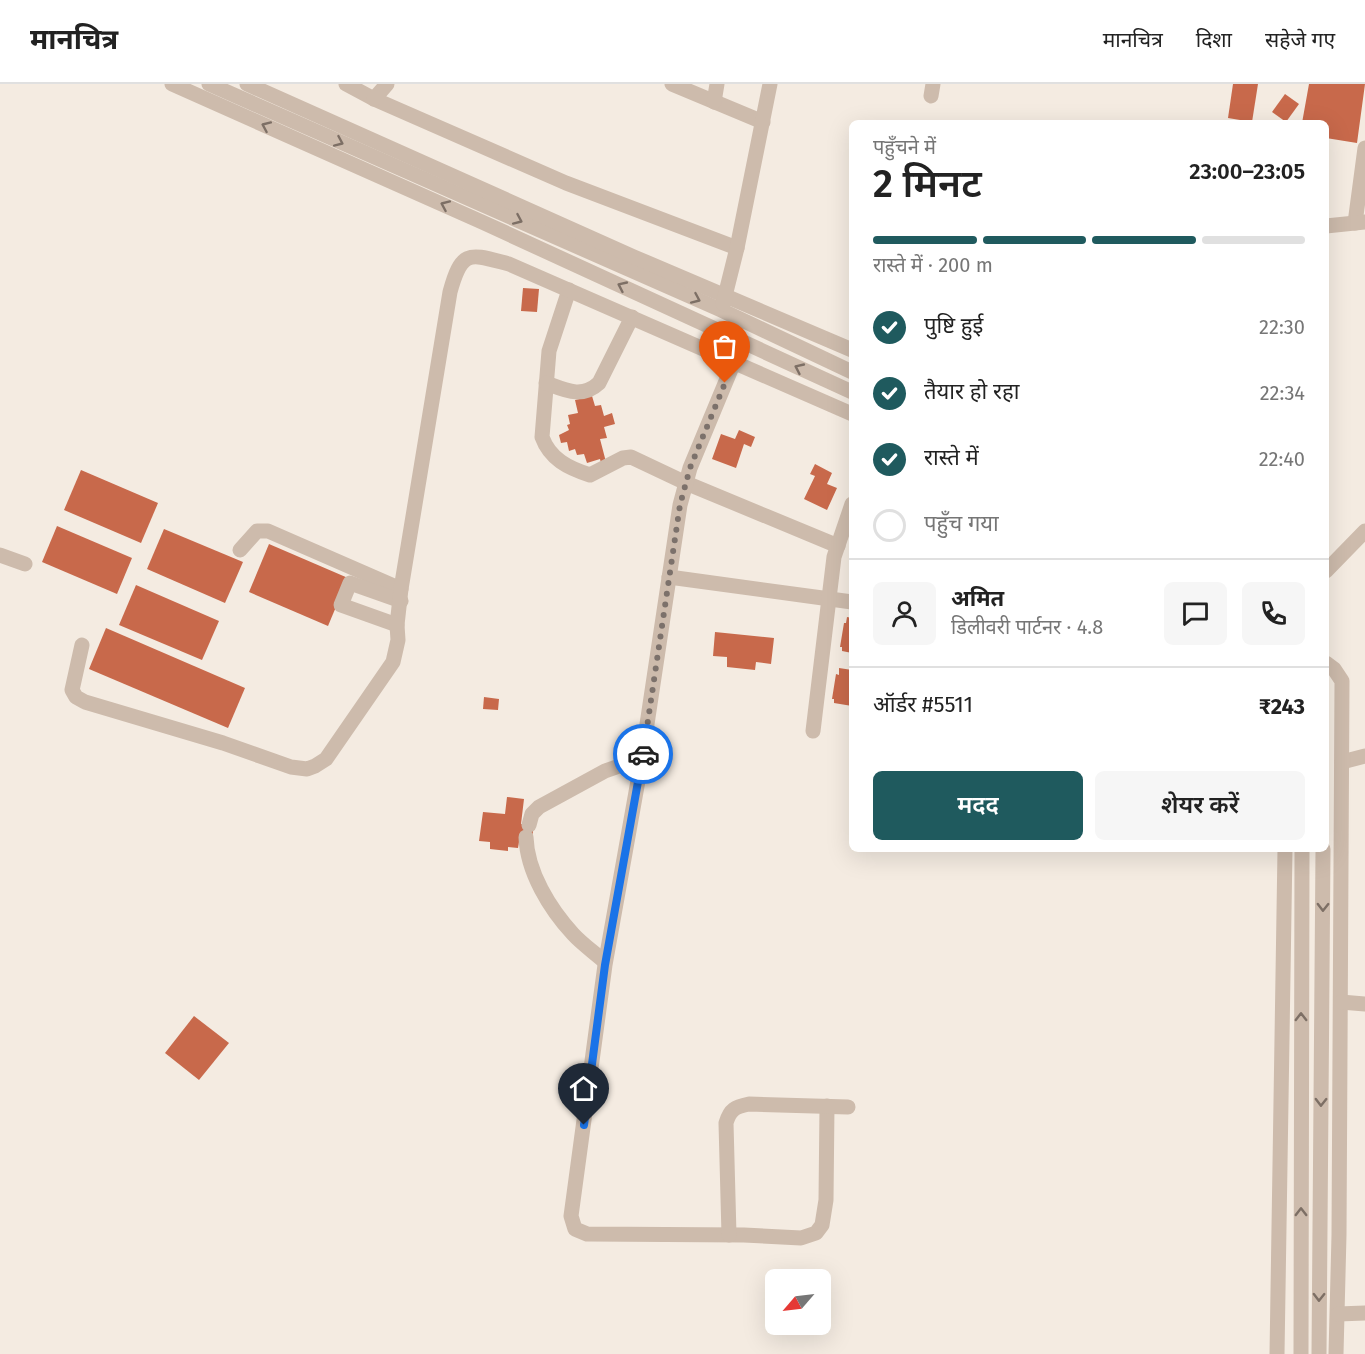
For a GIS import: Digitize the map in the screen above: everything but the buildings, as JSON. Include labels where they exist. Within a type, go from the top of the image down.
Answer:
[{"type":"street","points":[[172,84],[482,222],[849,392]]},
{"type":"street","points":[[209,84],[723,303],[849,349]]},
{"type":"street","points":[[247,84],[723,303],[849,370]]},
{"type":"street","points":[[346,84],[374,99],[566,183],[737,248]]},
{"type":"street","points":[[374,99],[387,84]]},
{"type":"street","points":[[672,84],[763,122]]},
{"type":"street","points":[[714,102],[717,84]]},
{"type":"street","points":[[720,332],[723,303],[737,248],[770,84]]},
{"type":"street","points":[[1329,226],[1360,223],[1365,147]]},
{"type":"street","points":[[82,645],[72,690],[76,698],[223,743],[291,767],[307,769],[326,759],[393,663],[398,640],[397,626],[401,595],[450,292],[460,262],[468,257],[481,256],[509,264],[849,413]]},
{"type":"street","points":[[569,290],[549,351],[546,383],[542,436],[546,448],[554,458],[572,470],[590,475],[623,458],[631,457],[686,483],[838,546]]},
{"type":"street","points":[[546,383],[568,391],[583,393],[593,388],[599,383],[632,317]]},
{"type":"street","points":[[734,362],[690,468],[680,505],[642,758],[605,962],[572,1216],[575,1229],[587,1234],[801,1238],[816,1233],[822,1225],[826,1200],[827,1107]]},
{"type":"street","points":[[813,731],[834,557],[849,513]]},
{"type":"street","points":[[240,550],[257,531],[268,531],[401,595]]},
{"type":"street","points":[[1329,568],[1365,531]]},
{"type":"street","points":[[0,555],[26,564]]},
{"type":"street","points":[[669,577],[849,602]]},
{"type":"street","points":[[397,626],[341,605],[350,582],[401,595]]},
{"type":"street","points":[[1329,665],[1342,681],[1341,1002],[1336,1354]]},
{"type":"street","points":[[1342,762],[1365,756]]},
{"type":"street","points":[[605,962],[574,935],[546,898],[527,848],[528,831],[532,814],[539,807],[605,771],[642,758]]},
{"type":"street","points":[[1277,1354],[1285,852]]},
{"type":"street","points":[[1301,1354],[1302,852]]},
{"type":"street","points":[[1318,1354],[1323,852]]},
{"type":"street","points":[[1341,1002],[1365,1004]]},
{"type":"street","points":[[729,1235],[726,1124],[729,1114],[735,1107],[749,1104],[848,1107]]},
{"type":"street","points":[[1338,1314],[1365,1313]]},
{"type":"way so far","points":[[643,754],[680,505],[690,468],[725,383]]},
{"type":"route","points":[[584,1125],[605,965],[643,754]]}]
